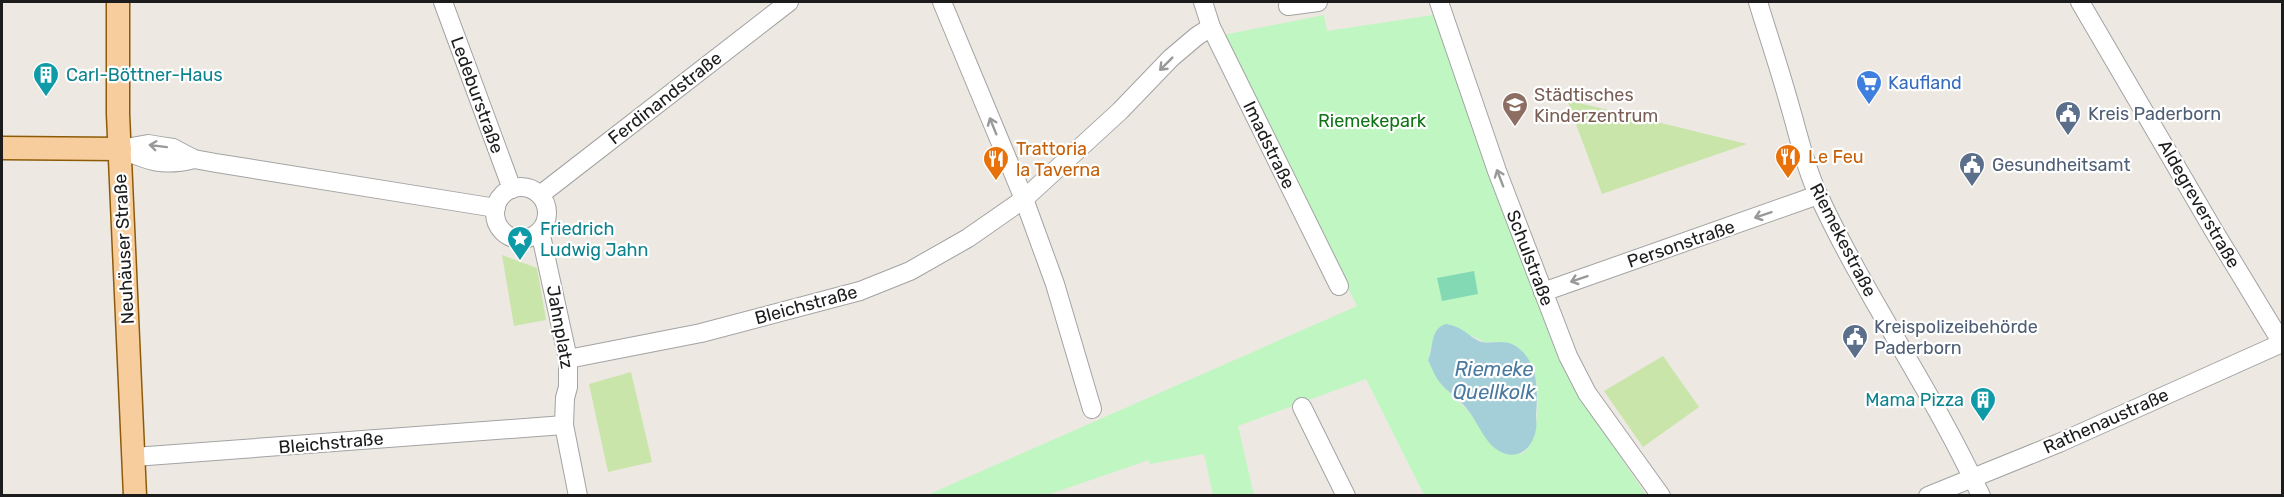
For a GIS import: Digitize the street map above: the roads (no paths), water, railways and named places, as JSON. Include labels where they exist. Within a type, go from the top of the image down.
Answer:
[{"type":"main road","name":"Neuhäuser Straße","points":[[117,2],[120,149],[135,495]]},
{"type":"main road","points":[[2,148],[120,149]]},
{"type":"street","name":"Ledeburstraße","points":[[443,2],[512,189]]},
{"type":"street","name":"Ferdinandstraße","points":[[540,195],[789,2]]},
{"type":"street","points":[[942,2],[1024,199],[1055,284],[1092,409]]},
{"type":"street","name":"Imadstraße","points":[[1203,2],[1211,27],[1339,286]]},
{"type":"street","points":[[1288,4],[1318,2]]},
{"type":"street","name":"Schulstraße","points":[[1439,2],[1482,127],[1568,356],[1587,393],[1661,495]]},
{"type":"street","name":"Riemekestraße","points":[[1758,2],[1780,69],[1806,163],[1818,195],[1883,318],[1958,445],[1981,495]]},
{"type":"street","name":"Aldegreverstraße","points":[[2080,2],[2216,234],[2283,343]]},
{"type":"street","name":"Bleichstraße","points":[[568,359],[701,333],[860,291],[909,271],[968,238],[1024,199],[1120,111],[1171,58],[1211,27]]},
{"type":"street","points":[[120,149],[148,144],[173,148],[194,159],[496,208]]},
{"type":"street","points":[[540,195],[527,188],[512,189],[500,199],[496,208],[499,226],[512,237],[527,238],[540,231]]},
{"type":"street","name":"Jahnplatz","points":[[540,195],[547,212],[546,221],[540,231],[568,359],[564,425],[578,495]]},
{"type":"street","name":"Personstraße","points":[[1543,292],[1818,195]]},
{"type":"street","name":"Rathenaustraße","points":[[1928,495],[2059,443],[2283,343]]},
{"type":"street","points":[[1302,407],[1346,495]]},
{"type":"street","name":"Bleichstraße","points":[[134,457],[564,425]]},
{"type":"water","name":"Riemeke Quellkolk","points":[[1446,324],[1482,342],[1510,343],[1522,351],[1528,359],[1537,386],[1536,426],[1532,441],[1524,451],[1514,455],[1496,449],[1487,440],[1467,409],[1437,378],[1428,360],[1434,335]]},
{"type":"place","name":"Carl-Böttner-Haus","points":[[46,98]]},
{"type":"place","name":"Kaufland","points":[[1869,106]]},
{"type":"place","name":"Städtisches Kinderzentrum","points":[[1515,128]]},
{"type":"place","name":"Kreis Paderborn","points":[[2068,137]]},
{"type":"place","name":"Le Feu","points":[[1788,180]]},
{"type":"place","name":"Trattoria la Taverna","points":[[996,182]]},
{"type":"place","name":"Gesundheitsamt","points":[[1972,188]]},
{"type":"place","name":"Friedrich Ludwig Jahn","points":[[520,262]]},
{"type":"place","name":"Kreispolizeibehörde Paderborn","points":[[1855,360]]},
{"type":"place","name":"Mama Pizza","points":[[1983,423]]},
{"type":"park label","name":"Riemekepark","points":[[1372,121]]}]
